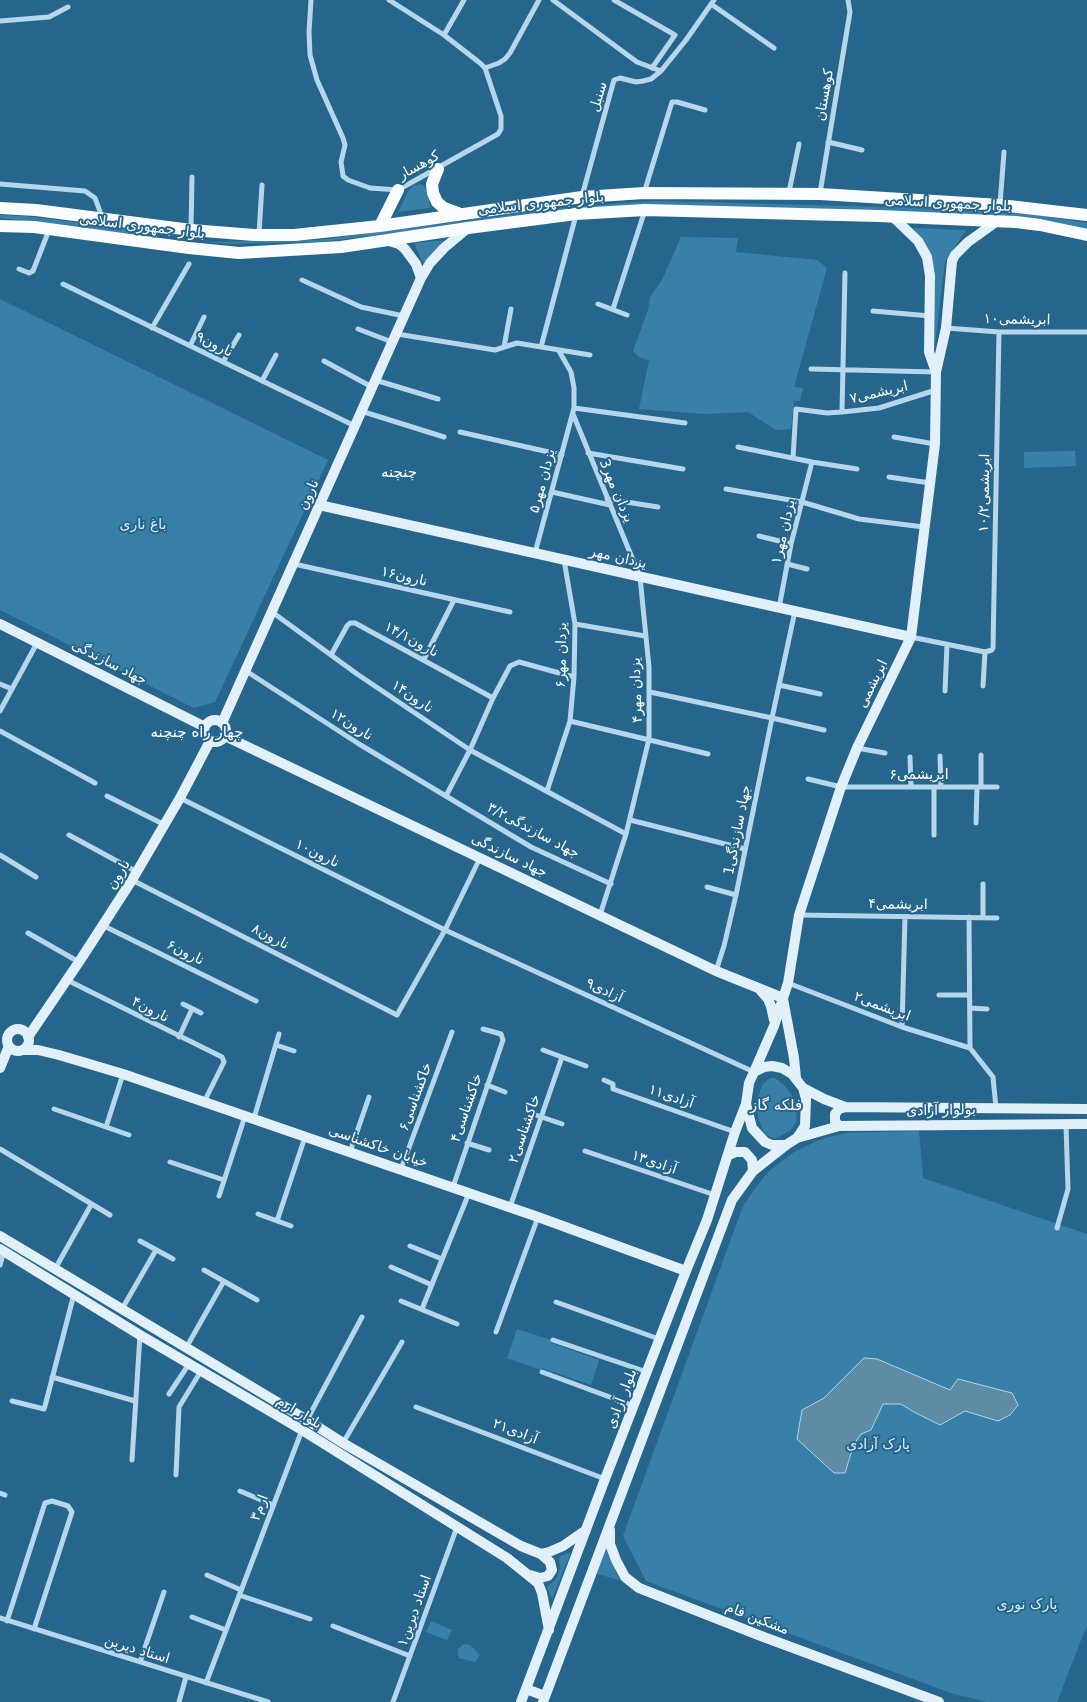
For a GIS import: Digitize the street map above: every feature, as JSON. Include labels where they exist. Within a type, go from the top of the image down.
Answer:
[{"type":"main road","points":[[438,168],[432,184],[436,202],[444,208],[460,214]]},
{"type":"main road","points":[[380,226],[398,190]]},
{"type":"main road","name":"بلوار جمهوری اسلامی","points":[[0,208],[36,210],[191,230],[259,235],[294,234],[380,226],[582,196],[644,193],[820,194],[1000,205],[1087,216]]},
{"type":"main road","name":"بلوار جمهوری اسلامی","points":[[0,226],[49,229],[239,253],[332,248],[576,214],[646,210],[892,216],[1040,225],[1087,235]]},
{"type":"main road","points":[[892,216],[918,241],[926,257],[930,276],[929,352],[936,372]]},
{"type":"main road","points":[[936,372],[946,328],[953,258],[968,242],[996,222]]},
{"type":"main road","name":"نارون","points":[[222,723],[421,278],[430,263],[444,248],[468,228]]},
{"type":"main road","points":[[189,248],[191,230]]},
{"type":"main road","points":[[389,241],[399,244],[405,249],[416,264],[421,278]]},
{"type":"main road","name":"ابریشمی","points":[[754,1072],[774,1026],[788,983],[799,916],[840,787],[911,637],[935,444],[936,372]]},
{"type":"main road","name":"یزدان مهر","points":[[319,505],[911,637]]},
{"type":"main road","name":"جهاد سازندگی","points":[[0,624],[205,727]]},
{"type":"main road","points":[[212,721],[222,723],[225,729],[225,736],[220,741],[210,741],[204,734],[205,727],[212,721]]},
{"type":"main road","name":"جهاد سازندگی","points":[[225,736],[716,971],[783,998]]},
{"type":"main road","name":"نارون","points":[[11,1046],[28,1045],[29,1038],[41,1018],[104,926],[165,825],[210,741]]},
{"type":"main road","points":[[759,988],[772,1006],[774,1026]]},
{"type":"main road","points":[[783,998],[796,1078]]},
{"type":"main road","name":"نارون","points":[[16,1031],[31,1026],[41,1018]]},
{"type":"main road","points":[[0,1032],[16,1031]]},
{"type":"main road","points":[[1,1067],[11,1046],[8,1036],[16,1031]]},
{"type":"main road","name":"خیابان خاکشناسی","points":[[16,1031],[25,1032],[29,1038],[59,1055]]},
{"type":"main road","name":"خیابان خاکشناسی","points":[[11,1046],[59,1055],[124,1074],[510,1207],[686,1271]]},
{"type":"main road","points":[[526,1689],[544,1699],[732,1200],[753,1171],[797,1138],[805,1126],[806,1099],[803,1088],[792,1074],[782,1068],[764,1067],[754,1072],[749,1083],[746,1104],[752,1128],[765,1142],[772,1145],[786,1145]]},
{"type":"main road","name":"بولوار آزادی","points":[[803,1088],[845,1107],[1087,1109]]},
{"type":"main road","name":"بلوار آزادی","points":[[521,1702],[605,1479],[686,1271],[708,1220],[735,1132],[746,1104]]},
{"type":"main road","points":[[840,1126],[835,1121],[835,1114],[839,1109],[845,1107]]},
{"type":"main road","name":"بولوار آزادی","points":[[797,1138],[840,1126],[1087,1124]]},
{"type":"main road","points":[[728,1155],[736,1152],[745,1152],[752,1160],[753,1171]]},
{"type":"main road","name":"بلوار ارم","points":[[0,1236],[343,1443],[504,1537],[541,1554]]},
{"type":"main road","name":"بلوار ارم","points":[[2,1250],[201,1372],[302,1430],[508,1558],[538,1583],[542,1593],[549,1630]]},
{"type":"main road","points":[[78,1296],[88,1288]]},
{"type":"main road","name":"مشکین فام","points":[[611,1520],[610,1544],[616,1560],[625,1577],[639,1588],[761,1636],[939,1702]]},
{"type":"main road","points":[[529,1575],[540,1578],[548,1576],[552,1570],[550,1562],[541,1554],[563,1546],[586,1530]]},
{"type":"street","name":"کوهسار","points":[[311,0],[310,55],[317,80],[344,138],[345,145],[341,162],[343,176],[348,180],[370,188],[398,190],[498,134],[501,129],[501,116],[485,68],[468,52],[389,0]]},
{"type":"street","points":[[444,35],[464,0]]},
{"type":"street","points":[[553,0],[637,62],[661,71]]},
{"type":"street","points":[[614,0],[675,35],[652,68]]},
{"type":"street","name":"کوهستان","points":[[820,194],[850,12],[848,0]]},
{"type":"street","points":[[485,68],[499,63],[510,53],[537,1]]},
{"type":"street","points":[[713,2],[774,48]]},
{"type":"street","name":"سنبل","points":[[582,196],[614,80],[620,78],[636,82],[643,81],[650,79],[661,71],[713,2]]},
{"type":"street","points":[[0,21],[49,17],[68,7]]},
{"type":"street","points":[[644,193],[672,102],[705,110]]},
{"type":"street","points":[[828,142],[862,150]]},
{"type":"street","points":[[789,193],[799,144]]},
{"type":"street","points":[[1000,205],[1004,152]]},
{"type":"street","points":[[191,230],[192,177]]},
{"type":"street","points":[[0,184],[85,191],[95,198],[102,218]]},
{"type":"street","points":[[259,235],[262,185]]},
{"type":"street","points":[[613,309],[646,210]]},
{"type":"street","points":[[541,347],[576,214]]},
{"type":"street","points":[[19,268],[29,273],[33,272],[49,229]]},
{"type":"street","points":[[152,328],[189,264]]},
{"type":"street","points":[[842,412],[845,273]]},
{"type":"street","points":[[302,280],[361,307],[404,316]]},
{"type":"street","name":"نارون۹","points":[[63,284],[355,426]]},
{"type":"street","points":[[598,304],[627,315]]},
{"type":"street","points":[[504,347],[511,309]]},
{"type":"street","points":[[873,311],[930,316]]},
{"type":"street","points":[[190,346],[204,317]]},
{"type":"street","name":"ابریشمی۱۰","points":[[946,328],[999,332],[1087,332]]},
{"type":"street","points":[[358,329],[394,338],[495,350],[517,343],[590,355]]},
{"type":"street","name":"۱۰/۲ابریشمی","points":[[983,686],[987,652],[993,648],[994,640],[999,332]]},
{"type":"street","points":[[223,362],[239,335]]},
{"type":"street","name":"یزدان مهر۵","points":[[535,553],[574,408],[574,388],[570,372],[559,351]]},
{"type":"street","points":[[262,381],[276,355]]},
{"type":"street","points":[[324,361],[374,384],[438,399]]},
{"type":"street","points":[[812,369],[936,372]]},
{"type":"street","name":"ابریشمی۷","points":[[793,458],[796,409],[827,413],[879,408],[936,390]]},
{"type":"street","points":[[574,408],[685,423]]},
{"type":"street","points":[[361,411],[444,437]]},
{"type":"street","name":"3یزدان مهر","points":[[573,414],[640,577]]},
{"type":"street","points":[[460,432],[562,455]]},
{"type":"street","points":[[894,438],[935,444]]},
{"type":"street","points":[[738,446],[812,462],[857,469]]},
{"type":"street","points":[[588,453],[683,469]]},
{"type":"street","name":"یزدان مهر۱","points":[[779,608],[791,544],[812,462]]},
{"type":"street","points":[[889,477],[930,484]]},
{"type":"street","points":[[726,489],[802,502],[859,519],[925,527]]},
{"type":"street","points":[[552,492],[610,506]]},
{"type":"street","points":[[607,499],[658,507]]},
{"type":"street","points":[[759,536],[791,544]]},
{"type":"street","name":"یزدان مهر۶","points":[[547,791],[570,721],[574,677],[575,624],[564,560]]},
{"type":"street","name":"نارون۱۶","points":[[293,564],[510,612]]},
{"type":"street","points":[[787,564],[806,568]]},
{"type":"street","name":"یزدان مهر۴","points":[[600,915],[630,820],[649,739],[649,667],[644,636],[640,577]]},
{"type":"street","points":[[424,660],[454,600]]},
{"type":"street","name":"1جهاد سازندگی","points":[[716,971],[736,895],[795,611]]},
{"type":"street","name":"نارون۱۴","points":[[272,612],[357,674],[470,750],[626,834]]},
{"type":"street","name":"۱۴/۱نارون","points":[[331,655],[347,626],[350,623],[355,623],[493,698]]},
{"type":"street","points":[[575,624],[644,636]]},
{"type":"street","points":[[911,637],[987,652]]},
{"type":"street","points":[[0,711],[37,643]]},
{"type":"street","points":[[945,691],[947,645]]},
{"type":"street","points":[[446,796],[470,750],[493,698],[513,664],[518,662],[574,677]]},
{"type":"street","name":"نارون۱۲","points":[[245,671],[359,744],[446,796]]},
{"type":"street","points":[[0,684],[12,690]]},
{"type":"street","points":[[779,685],[820,694]]},
{"type":"street","points":[[650,692],[824,730]]},
{"type":"street","points":[[570,721],[708,754]]},
{"type":"street","points":[[0,731],[95,783]]},
{"type":"street","points":[[857,748],[885,753]]},
{"type":"street","points":[[976,823],[981,755]]},
{"type":"street","points":[[940,756],[942,787]]},
{"type":"street","points":[[910,757],[911,786]]},
{"type":"street","name":"ابریشمی۶","points":[[808,779],[840,787],[997,787]]},
{"type":"street","points":[[934,787],[934,835]]},
{"type":"street","points":[[108,796],[165,825]]},
{"type":"street","name":"۳/۲جهاد سازندگی","points":[[446,796],[531,847],[611,884]]},
{"type":"street","name":"نارون۱۰","points":[[180,798],[445,930]]},
{"type":"street","points":[[630,820],[745,849]]},
{"type":"street","name":"نارون۸","points":[[69,834],[134,876],[397,1014],[445,930]]},
{"type":"street","points":[[0,855],[36,877]]},
{"type":"street","points":[[445,930],[480,858]]},
{"type":"street","points":[[983,918],[984,884]]},
{"type":"street","points":[[706,887],[736,895]]},
{"type":"street","name":"ابریشمی۴","points":[[799,916],[997,918]]},
{"type":"street","points":[[902,1027],[904,917]]},
{"type":"street","points":[[969,917],[970,1048],[993,1077],[996,1108]]},
{"type":"street","name":"نارون۶","points":[[104,926],[256,1001]]},
{"type":"street","name":"آزادی۹","points":[[445,930],[754,1072]]},
{"type":"street","points":[[28,933],[79,962]]},
{"type":"street","name":"نارون۴","points":[[67,980],[178,1037],[222,1057],[224,1062],[204,1102]]},
{"type":"street","name":"ابریشمی۲","points":[[788,983],[902,1027],[970,1048]]},
{"type":"street","points":[[939,995],[970,995]]},
{"type":"street","points":[[183,1004],[201,1013]]},
{"type":"street","points":[[970,1008],[987,1009]]},
{"type":"street","points":[[178,1037],[192,1009]]},
{"type":"street","name":"خاکشناسی۴","points":[[452,1187],[503,1037],[502,1034],[483,1029]]},
{"type":"street","name":"خاکشناسی۶","points":[[401,1170],[452,1032]]},
{"type":"street","points":[[219,1196],[279,1034]]},
{"type":"street","points":[[276,1045],[294,1051]]},
{"type":"street","points":[[543,1050],[586,1066]]},
{"type":"street","name":"خاکشناسی۲","points":[[510,1207],[562,1058]]},
{"type":"street","points":[[106,1127],[124,1074]]},
{"type":"street","name":"آزادی۱۱","points":[[604,1080],[613,1084],[613,1090],[735,1132]]},
{"type":"street","points":[[487,1085],[505,1092]]},
{"type":"street","points":[[350,1152],[369,1097]]},
{"type":"street","points":[[54,1109],[130,1135]]},
{"type":"street","points":[[530,1113],[562,1124]]},
{"type":"street","points":[[1057,1228],[1068,1189],[1066,1125]]},
{"type":"street","points":[[277,1221],[305,1137]]},
{"type":"street","points":[[467,1142],[489,1150]]},
{"type":"street","points":[[0,1149],[110,1215]]},
{"type":"street","name":"آزادی۱۳","points":[[585,1151],[715,1195]]},
{"type":"street","points":[[170,1162],[224,1180]]},
{"type":"street","points":[[422,1309],[469,1193]]},
{"type":"street","points":[[55,1269],[92,1204]]},
{"type":"street","points":[[258,1214],[291,1226]]},
{"type":"street","points":[[496,1332],[538,1217]]},
{"type":"street","points":[[140,1241],[173,1259]]},
{"type":"street","points":[[410,1246],[442,1259]]},
{"type":"street","points":[[0,1264],[2,1250]]},
{"type":"street","points":[[122,1309],[156,1250]]},
{"type":"street","points":[[391,1267],[432,1285]]},
{"type":"street","points":[[204,1270],[257,1300]]},
{"type":"street","points":[[186,1348],[224,1282]]},
{"type":"street","points":[[12,1401],[44,1408],[78,1296]]},
{"type":"street","points":[[401,1301],[457,1324]]},
{"type":"street","points":[[556,1302],[660,1339]]},
{"type":"street","points":[[307,1420],[362,1317]]},
{"type":"street","points":[[132,1460],[140,1335]]},
{"type":"street","points":[[553,1340],[648,1372]]},
{"type":"street","points":[[343,1443],[402,1342]]},
{"type":"street","points":[[169,1394],[188,1364]]},
{"type":"street","points":[[176,1475],[178,1407],[201,1372]]},
{"type":"street","points":[[542,1372],[634,1406]]},
{"type":"street","points":[[52,1377],[88,1389],[135,1401]]},
{"type":"street","name":"آزادی۲۱","points":[[416,1406],[605,1479]]},
{"type":"street","name":"ارم۳","points":[[206,1683],[302,1430]]},
{"type":"street","points":[[240,1492],[273,1505]]},
{"type":"street","points":[[7,1621],[45,1503],[52,1502],[68,1506],[72,1512],[34,1629]]},
{"type":"street","name":"استاد دیرین۱","points":[[393,1702],[457,1527]]},
{"type":"street","points":[[206,1575],[240,1592],[310,1619]]},
{"type":"street","points":[[140,1662],[164,1592]]},
{"type":"street","points":[[192,1617],[226,1630]]},
{"type":"street","name":"استاد دیرین","points":[[0,1618],[268,1702]]},
{"type":"street","points":[[333,1626],[410,1656]]},
{"type":"street","points":[[179,1702],[186,1677]]},
{"type":"green space","points":[[422,184],[428,191],[430,208],[398,212],[409,190],[413,186]]},
{"type":"green space","points":[[661,201],[921,208],[1031,214],[1087,223],[1087,230],[808,209],[696,205],[404,232],[319,242],[229,244],[206,242],[318,240],[555,209]]},
{"type":"green space","points":[[0,215],[24,216],[177,235],[142,235],[0,218]]},
{"type":"green space","points":[[912,228],[966,230],[945,261],[934,353],[932,355],[930,256]]},
{"type":"green space","points":[[681,237],[738,238],[736,252],[817,260],[827,268],[794,387],[803,388],[800,401],[794,401],[791,429],[776,430],[748,412],[706,414],[639,409],[649,360],[639,357],[633,351],[648,310],[650,297],[662,280]]},
{"type":"green space","points":[[448,240],[423,263],[414,243]]},
{"type":"green space","name":"باغ ناری","points":[[0,299],[328,460],[215,702],[194,708],[0,610]]},
{"type":"green space","points":[[1075,451],[1076,466],[1024,468],[1024,452]]},
{"type":"green space","points":[[770,1078],[775,1078],[785,1086],[797,1107],[796,1122],[791,1130],[774,1138],[768,1136],[763,1131],[756,1103],[762,1085]]},
{"type":"green space","name":"پارک آزادی","points":[[919,1131],[923,1178],[1087,1234],[1087,1625],[1057,1702],[986,1702],[951,1693],[646,1581],[623,1536],[743,1206],[757,1186],[769,1171],[794,1152],[819,1140],[845,1133]]},
{"type":"green space","points":[[517,1329],[551,1340],[551,1343],[599,1360],[591,1385],[507,1358]]},
{"type":"green space","points":[[604,1541],[619,1580],[594,1573]]},
{"type":"green space","points":[[571,1552],[552,1599],[547,1587],[557,1577],[560,1569],[559,1557]]},
{"type":"green space","points":[[431,1621],[452,1630],[447,1640],[426,1632]]},
{"type":"green space","points":[[464,1644],[470,1645],[480,1655],[475,1662],[459,1658],[458,1649]]},
{"type":"shaded area","points":[[864,1358],[877,1359],[950,1390],[958,1379],[1012,1393],[1018,1405],[1010,1415],[998,1421],[965,1411],[940,1425],[901,1404],[883,1404],[871,1430],[861,1434],[854,1444],[845,1473],[834,1473],[797,1439],[802,1410],[824,1398]]},
{"type":"district","name":"چنچنه","points":[[399,473]]},
{"type":"district","name":"چهار راه چنچنه","points":[[197,733]]},
{"type":"district","name":"فلکه گاز","points":[[776,1106]]},
{"type":"park label","name":"پارک نوری","points":[[1027,1605]]}]
